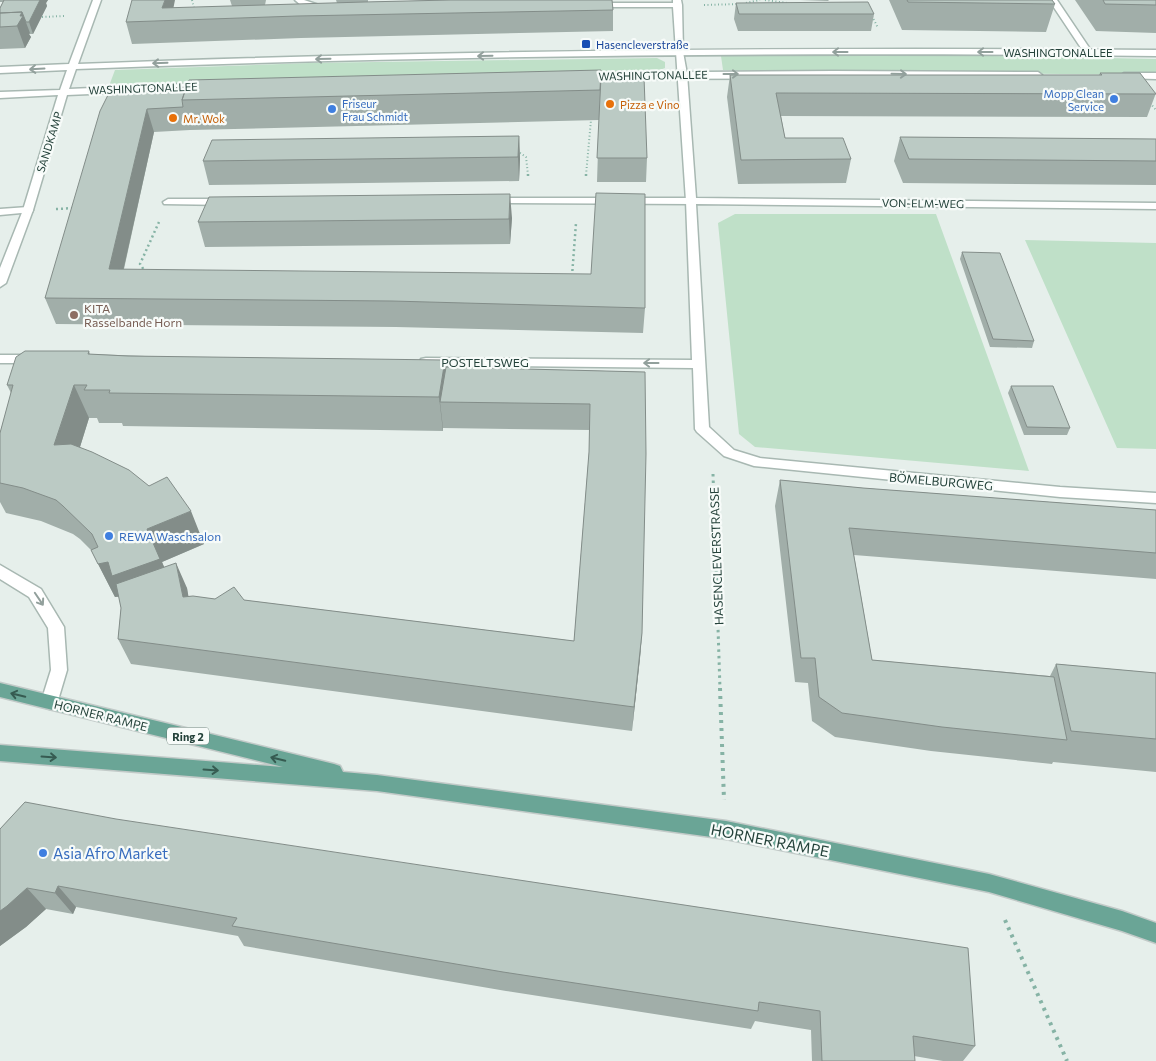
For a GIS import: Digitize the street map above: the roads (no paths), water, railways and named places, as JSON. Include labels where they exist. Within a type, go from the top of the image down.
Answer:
[{"type":"main road","name":"HORNER RAMPE","points":[[0,690],[377,783]]},
{"type":"main road","name":"HORNER RAMPE","points":[[0,753],[377,783],[726,830],[989,883],[1122,920],[1156,933]]},
{"type":"street","name":"SANDKAMP","points":[[0,283],[28,210],[64,91],[97,0]]},
{"type":"street","points":[[299,0],[306,5],[315,7],[337,8]]},
{"type":"street","points":[[1053,0],[1088,52]]},
{"type":"street","points":[[580,5],[678,3],[679,52],[683,74],[700,364]]},
{"type":"street","name":"WASHINGTONALLEE","points":[[0,70],[261,60],[679,52],[1156,53]]},
{"type":"street","name":"WASHINGTONALLEE","points":[[575,76],[683,74],[1046,75]]},
{"type":"street","name":"WASHINGTONALLEE","points":[[1112,76],[1156,76]]},
{"type":"street","name":"WASHINGTONALLEE","points":[[0,94],[219,86]]},
{"type":"street","name":"VON-ELM-WEG","points":[[480,202],[691,201],[1156,206]]},
{"type":"street","points":[[168,202],[236,202]]},
{"type":"street","points":[[0,212],[28,210]]},
{"type":"street","points":[[0,359],[50,359]]},
{"type":"street","name":"POSTELTSWEG","points":[[410,362],[700,364]]},
{"type":"street","name":"BÖMELBURGWEG","points":[[700,364],[702,429],[728,452],[759,464],[1060,492],[1156,498]]},
{"type":"street","points":[[0,570],[35,593],[56,627],[59,670],[50,702]]},
{"type":"place","name":"Hasencleverstraße","points":[[586,44]]},
{"type":"place","name":"Mopp Clean Service","points":[[1114,99]]},
{"type":"place","name":"Pizza e Vino","points":[[610,104]]},
{"type":"place","name":"Friseur Frau Schmidt","points":[[332,109]]},
{"type":"place","name":"Mr. Wok","points":[[173,118]]},
{"type":"place","name":"KITA Rasselbande Horn","points":[[74,315]]},
{"type":"place","name":"REWA Waschsalon","points":[[109,536]]},
{"type":"place","name":"Asia Afro Market","points":[[43,853]]}]
